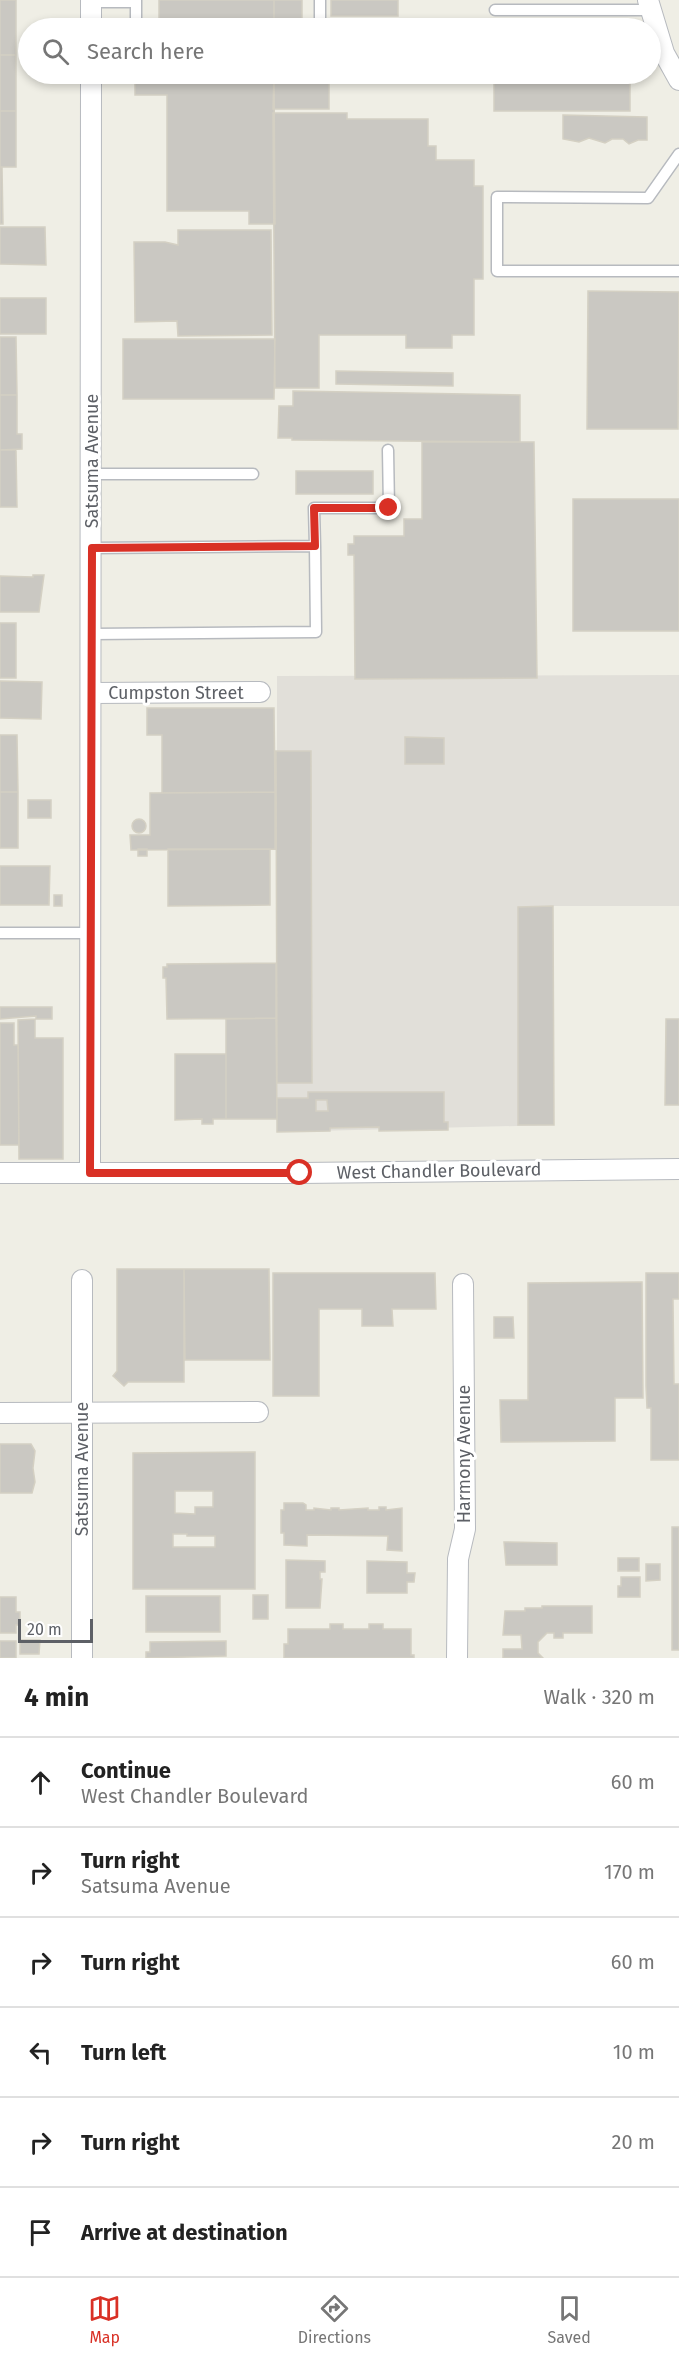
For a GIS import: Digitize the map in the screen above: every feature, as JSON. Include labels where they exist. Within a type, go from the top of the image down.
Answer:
[{"type":"street","points":[[91,1],[91,18]]},
{"type":"street","points":[[661,43],[679,80]]},
{"type":"street","name":"Satsuma Avenue","points":[[90,1173],[91,84]]},
{"type":"street","name":"Cumpston Street","points":[[92,693],[260,692]]},
{"type":"street","name":"West Chandler Boulevard","points":[[0,1173],[679,1169]]},
{"type":"street","name":"Satsuma Avenue","points":[[82,1280],[82,1658]]},
{"type":"street","name":"Harmony Avenue","points":[[457,1658],[458,1559],[465,1529],[463,1284]]},
{"type":"street","points":[[0,1413],[258,1412]]},
{"type":"lane","points":[[320,0],[320,18]]},
{"type":"lane","points":[[91,1],[136,1],[136,18]]},
{"type":"lane","points":[[495,10],[649,5]]},
{"type":"lane","points":[[679,154],[648,198],[497,197],[497,271],[679,271]]},
{"type":"lane","points":[[92,634],[316,632],[314,508],[389,508],[388,450]]},
{"type":"lane","points":[[92,474],[253,474]]},
{"type":"lane","points":[[92,548],[315,546]]},
{"type":"lane","points":[[0,933],[91,933]]},
{"type":"shaded area","points":[[679,675],[679,906],[553,906],[554,1125],[277,1132],[277,676]]},
{"type":"building","points":[[0,0],[16,0],[16,55],[0,55]]},
{"type":"building","points":[[159,0],[274,0],[274,18],[159,18]]},
{"type":"building","points":[[274,0],[302,0],[302,18],[274,18]]},
{"type":"building","points":[[331,0],[398,0],[398,16],[331,16]]},
{"type":"building","points":[[0,55],[16,55],[16,111],[0,111]]},
{"type":"building","points":[[135,84],[274,84],[275,224],[249,224],[249,211],[167,211],[167,95],[135,95]]},
{"type":"building","points":[[274,84],[329,84],[329,109],[273,109]]},
{"type":"building","points":[[494,84],[630,84],[630,111],[494,111]]},
{"type":"building","points":[[0,111],[16,111],[16,167],[0,167]]},
{"type":"building","points":[[273,113],[347,113],[347,119],[428,119],[428,146],[436,146],[436,160],[474,160],[474,186],[483,186],[483,279],[474,279],[474,335],[452,335],[452,348],[406,348],[406,335],[319,335],[319,388],[275,388]]},
{"type":"building","points":[[563,115],[647,117],[647,140],[638,140],[629,144],[623,139],[612,139],[605,143],[589,138],[579,142],[563,139]]},
{"type":"building","points":[[0,167],[2,167],[3,224],[0,224]]},
{"type":"building","points":[[0,227],[45,227],[46,265],[0,264]]},
{"type":"building","points":[[178,230],[271,230],[272,335],[178,336],[177,321],[135,322],[134,242],[165,242],[178,245]]},
{"type":"building","points":[[588,291],[679,292],[678,429],[587,429]]},
{"type":"building","points":[[0,298],[46,298],[46,334],[0,334]]},
{"type":"building","points":[[0,337],[16,337],[17,395],[0,395]]},
{"type":"building","points":[[123,339],[275,339],[274,399],[123,399]]},
{"type":"building","points":[[336,371],[453,373],[453,386],[336,384]]},
{"type":"building","points":[[293,391],[520,395],[520,442],[278,438],[279,406],[293,406]]},
{"type":"building","points":[[0,395],[17,395],[17,434],[22,434],[22,449],[0,450]]},
{"type":"building","points":[[422,442],[534,442],[537,678],[355,679],[354,555],[348,555],[348,544],[354,544],[354,536],[404,536],[404,519],[422,519]]},
{"type":"building","points":[[0,450],[16,450],[17,507],[0,507]]},
{"type":"building","points":[[296,471],[373,471],[373,494],[296,494]]},
{"type":"building","points":[[573,499],[679,499],[679,631],[573,631]]},
{"type":"building","points":[[33,575],[44,575],[39,612],[0,612],[0,576],[33,577]]},
{"type":"building","points":[[0,623],[16,623],[16,678],[0,678]]},
{"type":"building","points":[[0,681],[42,682],[41,719],[0,718]]},
{"type":"building","points":[[147,708],[274,708],[275,792],[162,793],[162,735],[147,735]]},
{"type":"building","points":[[0,735],[17,735],[18,792],[0,792]]},
{"type":"building","points":[[405,737],[444,738],[444,764],[405,764]]},
{"type":"building","points":[[276,751],[311,751],[312,1083],[277,1083]]},
{"type":"building","points":[[0,792],[18,792],[18,848],[0,848]]},
{"type":"building","points":[[275,792],[275,849],[131,850],[130,835],[150,835],[150,793]]},
{"type":"building","points":[[28,800],[51,800],[51,818],[28,818]]},
{"type":"building","points":[[139,819],[144,821],[146,826],[144,831],[139,833],[134,831],[132,826],[134,821]]},
{"type":"building","points":[[138,849],[147,849],[147,856],[138,856]]},
{"type":"building","points":[[168,849],[270,849],[270,905],[168,906]]},
{"type":"building","points":[[0,866],[50,866],[49,905],[0,905]]},
{"type":"building","points":[[54,895],[62,895],[62,906],[54,906]]},
{"type":"building","points":[[553,906],[554,1125],[518,1125],[518,907]]},
{"type":"building","points":[[276,963],[276,1018],[167,1019],[166,978],[163,978],[163,967],[167,967],[167,964]]},
{"type":"building","points":[[0,1007],[52,1007],[52,1019],[36,1019],[36,1016],[0,1019]]},
{"type":"building","points":[[276,1018],[277,1119],[226,1119],[226,1019]]},
{"type":"building","points":[[35,1019],[35,1038],[63,1038],[63,1159],[19,1159],[18,1020]]},
{"type":"building","points":[[666,1019],[679,1019],[679,1105],[665,1105]]},
{"type":"building","points":[[0,1023],[14,1023],[14,1045],[18,1045],[19,1145],[0,1145]]},
{"type":"building","points":[[175,1054],[226,1054],[226,1119],[213,1119],[213,1124],[202,1124],[202,1119],[175,1120]]},
{"type":"building","points":[[308,1092],[444,1092],[444,1122],[448,1122],[448,1130],[379,1131],[379,1127],[277,1132],[277,1098],[308,1098]],"holes":[[[316,1100],[327,1100],[328,1111],[316,1111]]]},
{"type":"building","points":[[117,1269],[184,1269],[184,1382],[128,1382],[124,1386],[113,1376],[117,1371]]},
{"type":"building","points":[[184,1269],[269,1269],[270,1360],[185,1360]]},
{"type":"building","points":[[273,1273],[435,1273],[436,1309],[392,1309],[393,1326],[362,1326],[362,1309],[319,1309],[319,1396],[273,1396]]},
{"type":"building","points":[[646,1273],[679,1273],[679,1299],[673,1299],[674,1384],[679,1384],[679,1460],[651,1460],[651,1408],[647,1408],[646,1386]]},
{"type":"building","points":[[642,1282],[643,1398],[615,1398],[615,1441],[501,1442],[500,1400],[528,1400],[528,1283]]},
{"type":"building","points":[[494,1317],[513,1317],[514,1338],[494,1338]]},
{"type":"building","points":[[0,1444],[31,1444],[35,1451],[33,1468],[35,1482],[32,1493],[0,1493]]},
{"type":"building","points":[[255,1452],[255,1589],[133,1589],[133,1453]],"holes":[[[175,1491],[213,1491],[213,1507],[195,1507],[195,1514],[175,1513]],[[173,1534],[215,1536],[215,1547],[173,1547]]]},
{"type":"building","points":[[284,1503],[303,1503],[306,1505],[306,1510],[314,1510],[314,1508],[379,1510],[379,1507],[386,1507],[386,1510],[402,1508],[402,1551],[387,1550],[388,1536],[307,1535],[307,1546],[284,1545],[284,1533],[281,1533],[281,1510],[284,1510]]},
{"type":"building","points":[[672,1527],[679,1527],[679,1650],[672,1650]]},
{"type":"building","points":[[504,1542],[557,1543],[557,1565],[506,1565]]},
{"type":"building","points":[[618,1558],[639,1558],[639,1571],[618,1571]]},
{"type":"building","points":[[286,1560],[325,1561],[325,1572],[320,1572],[320,1579],[322,1579],[320,1608],[286,1608]]},
{"type":"building","points":[[367,1561],[407,1562],[407,1573],[415,1573],[414,1582],[407,1582],[407,1593],[367,1593]]},
{"type":"building","points":[[646,1564],[660,1564],[660,1580],[646,1581]]},
{"type":"building","points":[[621,1577],[640,1577],[640,1597],[618,1597]]},
{"type":"building","points":[[253,1595],[268,1595],[268,1619],[253,1619]]},
{"type":"building","points":[[146,1596],[220,1596],[220,1632],[146,1632]]},
{"type":"building","points":[[0,1597],[16,1597],[16,1612],[20,1612],[20,1625],[16,1625],[16,1633],[0,1633]]},
{"type":"building","points":[[542,1606],[592,1606],[592,1633],[563,1633],[563,1638],[554,1638],[554,1633],[547,1633],[538,1642],[538,1653],[543,1658],[503,1658],[503,1649],[522,1649],[521,1635],[503,1635],[505,1611],[525,1611],[525,1608],[542,1608]]},
{"type":"building","points":[[330,1624],[343,1624],[343,1629],[369,1629],[369,1624],[383,1624],[383,1629],[411,1629],[411,1655],[414,1655],[414,1658],[284,1658],[284,1644],[288,1644],[288,1629],[330,1629]]},
{"type":"building","points":[[20,1640],[40,1640],[39,1654],[20,1654]]},
{"type":"building","points":[[0,1641],[16,1641],[16,1658],[0,1658]]},
{"type":"building","points":[[226,1641],[226,1656],[146,1658],[146,1652],[150,1652],[150,1642]]},
{"type":"route","points":[[300,1173],[90,1173],[92,548],[315,546],[314,508],[389,508]]}]
